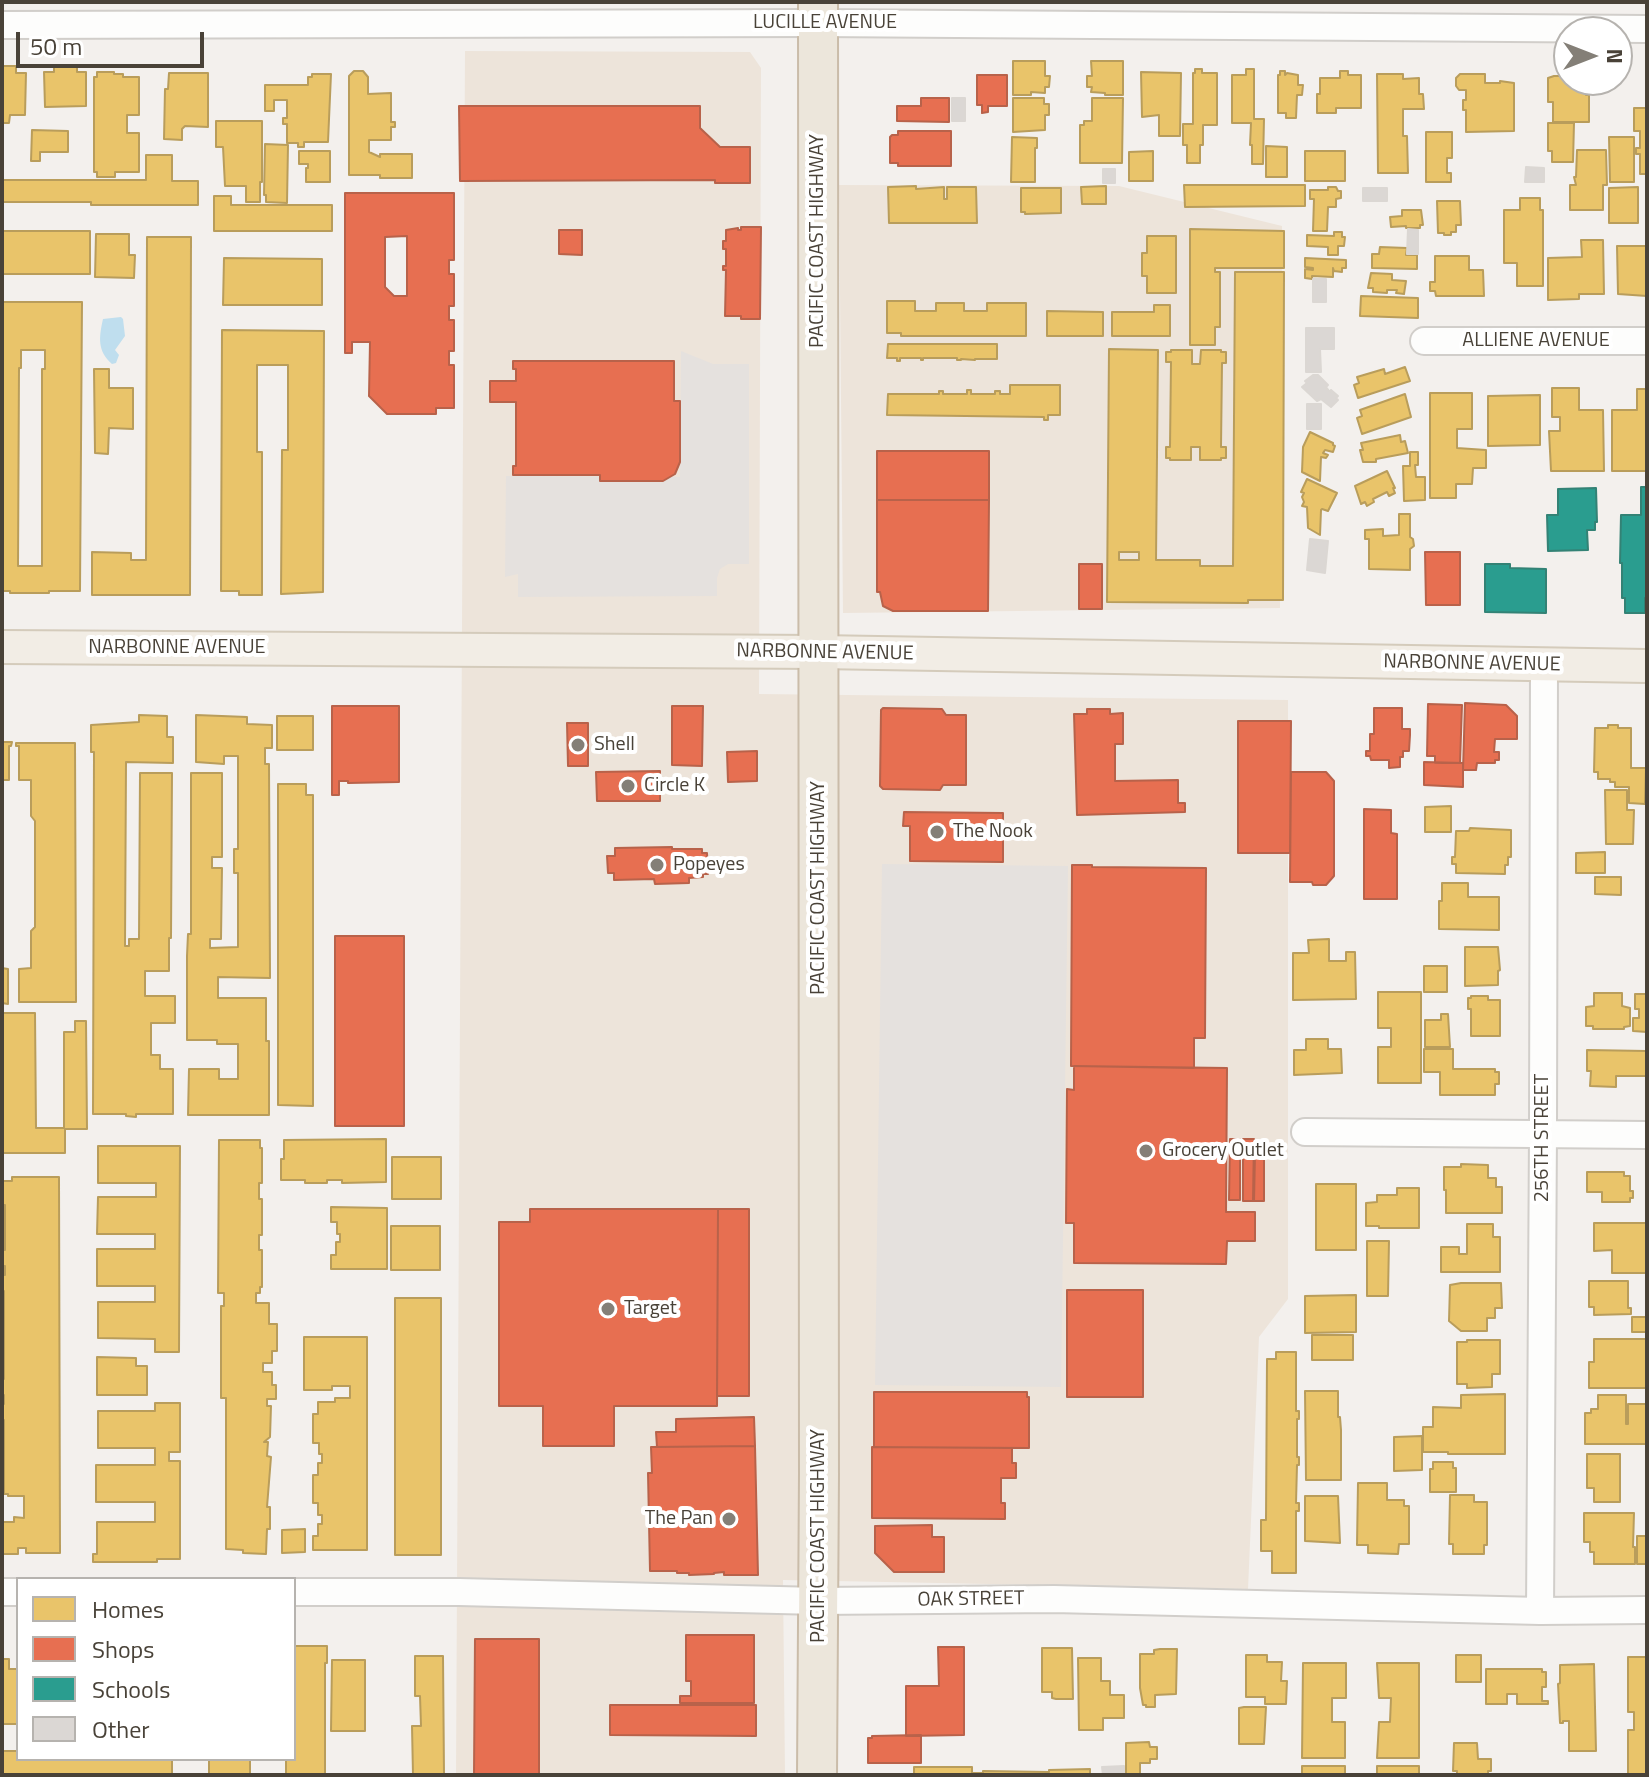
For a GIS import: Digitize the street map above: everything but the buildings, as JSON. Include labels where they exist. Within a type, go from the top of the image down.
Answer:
[{"type":"highway","name":"PACIFIC COAST HIGHWAY","points":[[817,1775],[818,12]]},
{"type":"main road","name":"NARBONNE AVENUE","points":[[2,647],[819,652],[1647,666]]},
{"type":"street","name":"LUCILLE AVENUE","points":[[2,25],[818,12],[1647,29]]},
{"type":"street","name":"ALLIENE AVENUE","points":[[1424,341],[1647,341]]},
{"type":"street","name":"256TH STREET","points":[[1540,1611],[1544,665]]},
{"type":"street","points":[[1305,1132],[1647,1135]]},
{"type":"street","name":"OAK STREET","points":[[296,1592],[459,1592],[818,1601],[1068,1599],[1540,1611],[1647,1610]]},
{"type":"shaded area","points":[[465,51],[750,52],[761,68],[759,694],[1288,700],[1288,1299],[1259,1337],[1248,1589],[783,1580],[785,1775],[456,1775]]},
{"type":"shaded area","points":[[839,185],[1119,186],[1282,226],[1280,608],[843,613]]},
{"type":"shaded area","points":[[681,351],[713,364],[749,364],[749,564],[728,564],[720,569],[717,596],[518,597],[518,574],[505,577],[506,476],[680,477]]},
{"type":"shaded area","points":[[882,864],[1068,866],[1061,1387],[875,1385]]},
{"type":"water","points":[[121,317],[125,336],[115,350],[119,355],[116,363],[112,364],[102,349],[103,319]]},
{"type":"place","name":"Shell","points":[[578,745]]},
{"type":"place","name":"Circle K","points":[[628,786]]},
{"type":"place","name":"The Nook","points":[[937,832]]},
{"type":"place","name":"Popeyes","points":[[657,865]]},
{"type":"place","name":"Grocery Outlet","points":[[1146,1151]]},
{"type":"place","name":"Target","points":[[608,1309]]},
{"type":"place","name":"The Pan","points":[[729,1519]]}]
